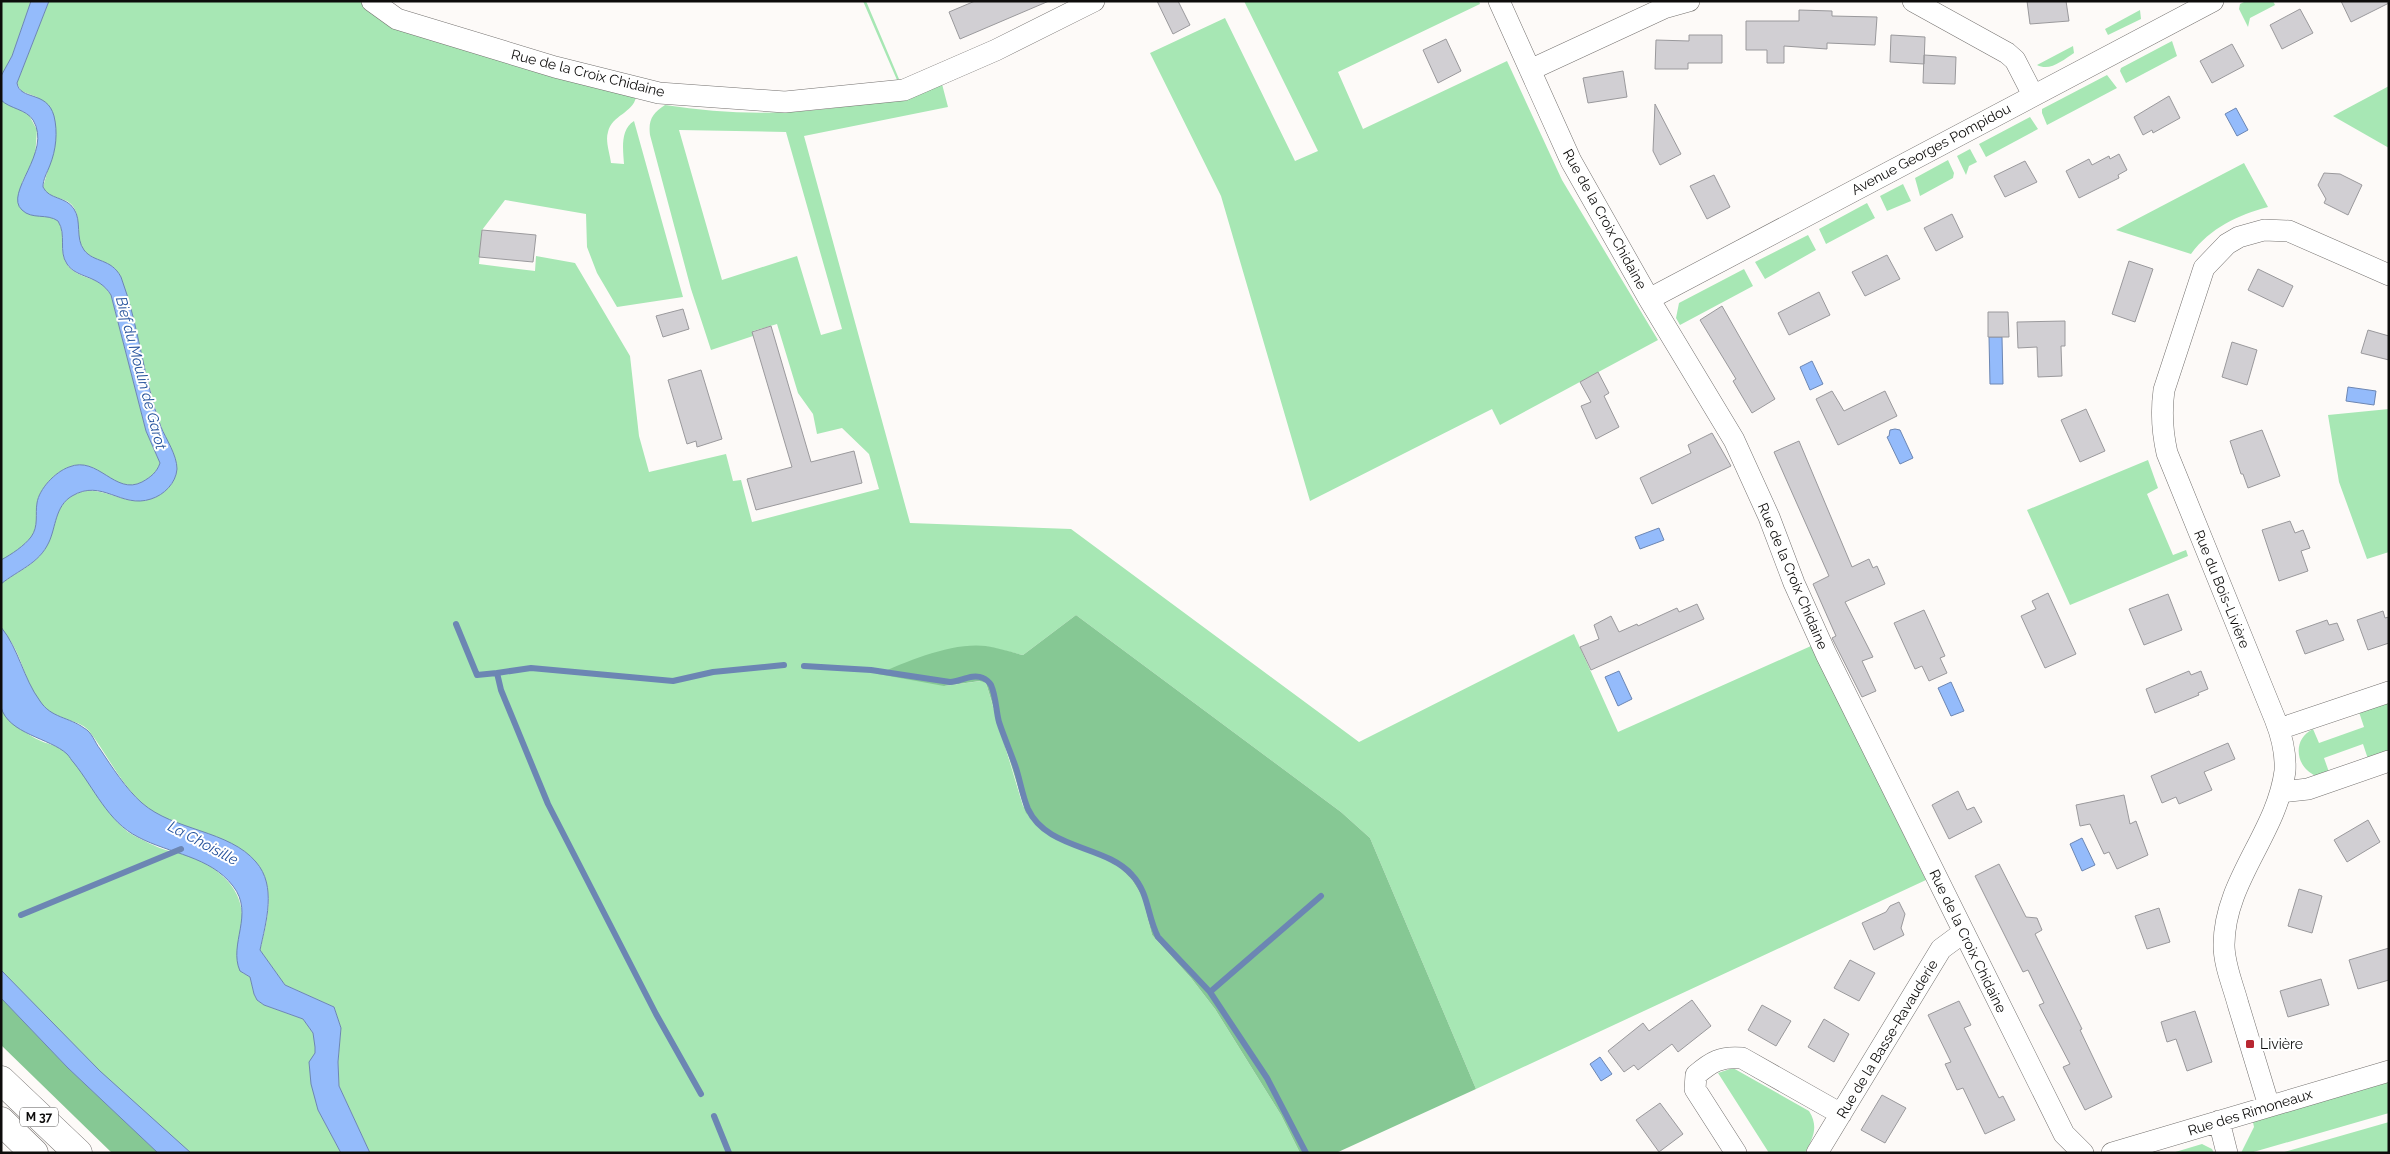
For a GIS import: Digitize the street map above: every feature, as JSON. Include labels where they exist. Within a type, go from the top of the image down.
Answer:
[{"type":"highway","name":"M 37","points":[[1,1080],[78,1153]]},
{"type":"highway","name":"M 37","points":[[1,1121],[34,1153]]},
{"type":"street","name":"Rue de la Croix Chidaine","points":[[372,1],[397,19],[556,68],[650,91],[785,102],[904,90],[996,50],[1094,1]]},
{"type":"street","name":"Rue de la Croix Chidaine","points":[[1499,1],[1571,161],[1649,299],[1734,440],[1769,517],[1794,583],[1826,654],[2064,1134],[2083,1153]]},
{"type":"street","points":[[1530,70],[1664,5],[1689,1]]},
{"type":"street","points":[[1913,1],[2007,53],[2015,60],[2033,95]]},
{"type":"street","name":"Avenue Georges Pompidou","points":[[1649,299],[2213,1]]},
{"type":"street","name":"Rue du Bois-Livière","points":[[2269,1106],[2229,974],[2224,946],[2228,914],[2240,878],[2281,792],[2285,768],[2279,729],[2167,453],[2161,421],[2164,390],[2204,268],[2227,244],[2239,237],[2264,230],[2288,231],[2389,275]]},
{"type":"street","points":[[2279,729],[2389,692]]},
{"type":"street","points":[[2281,792],[2308,789],[2389,761]]},
{"type":"street","name":"Rue de la Basse-Ravauderie","points":[[1817,1153],[1941,949],[1964,932]]},
{"type":"street","points":[[1736,1153],[1695,1089],[1696,1075],[1710,1063],[1727,1056],[1742,1058],[1841,1114]]},
{"type":"street","name":"Rue des Rimoneaux","points":[[2112,1153],[2389,1071]]},
{"type":"street","points":[[2219,1121],[2227,1153]]},
{"type":"green space","points":[[1,1],[31,1],[12,56],[1,76]]},
{"type":"green space","points":[[49,1],[361,1],[378,11],[636,97],[631,107],[610,126],[607,143],[611,163],[624,164],[624,135],[626,129],[634,121],[683,297],[617,307],[597,273],[587,247],[586,214],[505,200],[482,230],[479,264],[535,271],[536,256],[575,263],[630,356],[639,436],[649,472],[726,454],[733,481],[741,480],[752,522],[879,489],[869,454],[842,428],[817,434],[813,414],[798,393],[777,324],[753,331],[753,336],[711,350],[691,289],[650,135],[652,117],[665,105],[735,112],[805,111],[874,102],[942,84],[948,107],[804,136],[910,523],[1071,529],[1359,742],[1574,634],[1618,732],[1811,646],[1926,880],[1476,1089],[1370,838],[1341,812],[1076,615],[1023,655],[984,646],[944,686],[981,681],[986,683],[1023,806],[1053,835],[1107,860],[1120,868],[1132,880],[1142,896],[1152,935],[1191,978],[1215,1009],[1281,1115],[1300,1153],[370,1153],[339,1086],[338,1062],[341,1028],[334,1007],[285,985],[260,950],[267,916],[268,893],[266,882],[256,862],[247,853],[235,846],[167,819],[144,805],[126,786],[97,741],[85,727],[48,711],[36,697],[17,653],[1,626],[1,584],[41,555],[49,542],[61,507],[66,501],[82,492],[92,491],[131,500],[151,499],[160,495],[172,484],[177,469],[175,457],[154,405],[132,313],[121,277],[112,267],[92,257],[84,250],[79,239],[77,216],[72,205],[49,194],[43,187],[55,145],[54,116],[37,97],[21,91],[17,83]],"holes":[[[679,130],[786,132],[842,329],[821,335],[797,256],[722,280]]]},
{"type":"green space","points":[[863,1],[866,1],[899,79],[897,80]]},
{"type":"green space","points":[[1244,1],[1479,1],[1480,4],[1338,72],[1363,129],[1507,61],[1562,180],[1658,340],[1500,425],[1492,409],[1310,501],[1221,196],[1150,53],[1225,18],[1295,161],[1318,151]]},
{"type":"green space","points":[[2246,1],[2273,1],[2275,5],[2250,18],[2248,27],[2239,9],[2240,4]]},
{"type":"green space","points":[[2140,10],[2141,19],[2108,35],[2105,29]]},
{"type":"green space","points":[[2172,41],[2177,56],[2126,83],[2120,71],[2121,68]]},
{"type":"green space","points":[[2073,46],[2074,53],[2056,64],[2047,67],[2037,65]]},
{"type":"green space","points":[[2107,75],[2117,88],[2047,125],[2042,109]]},
{"type":"green space","points":[[2389,86],[2389,148],[2333,116]]},
{"type":"green space","points":[[1,100],[29,115],[37,130],[35,157],[22,182],[22,210],[58,221],[61,226],[65,262],[74,271],[106,288],[111,295],[146,431],[160,463],[151,476],[142,482],[132,485],[123,484],[89,466],[79,465],[64,469],[48,482],[38,498],[35,529],[31,537],[25,544],[1,560]]},
{"type":"green space","points":[[2030,117],[2038,129],[1986,157],[1979,144]]},
{"type":"green space","points":[[1970,149],[1977,162],[1969,166],[1966,175],[1957,156]]},
{"type":"green space","points":[[1948,160],[1954,173],[1953,178],[1920,196],[1915,178]]},
{"type":"green space","points":[[2244,163],[2268,207],[2246,214],[2225,224],[2207,237],[2191,254],[2116,230]]},
{"type":"green space","points":[[1903,184],[1911,201],[1887,211],[1880,196]]},
{"type":"green space","points":[[1867,203],[1875,218],[1826,244],[1819,229]]},
{"type":"green space","points":[[1808,235],[1816,250],[1765,279],[1755,262]]},
{"type":"green space","points":[[1744,269],[1753,286],[1680,325],[1676,318],[1679,303]]},
{"type":"green space","points":[[2389,409],[2389,552],[2367,559],[2339,482],[2328,415]]},
{"type":"green space","points":[[2148,460],[2158,488],[2147,494],[2173,555],[2186,550],[2188,556],[2070,605],[2027,510]]},
{"type":"green space","points":[[1076,615],[1341,812],[1370,838],[1476,1089],[1336,1153],[1300,1153],[1281,1115],[1215,1009],[1191,978],[1152,935],[1142,896],[1132,880],[1120,868],[1107,860],[1053,835],[1026,813],[986,683],[980,681],[944,686],[878,674],[930,654],[959,647],[986,646],[1023,655]]},
{"type":"green space","points":[[2389,702],[2389,752],[2368,759],[2363,744],[2324,758],[2329,772],[2316,776],[2304,766],[2300,760],[2299,746],[2306,734],[2313,729],[2319,743],[2364,727],[2359,712]]},
{"type":"green space","points":[[1,707],[8,718],[23,731],[65,751],[76,763],[111,814],[128,832],[168,851],[184,854],[196,859],[217,871],[233,888],[239,899],[242,911],[239,947],[243,973],[250,977],[257,1000],[264,1005],[303,1019],[313,1033],[315,1037],[315,1053],[309,1065],[318,1110],[341,1153],[148,1153],[1,1011]]},
{"type":"green space","points":[[1,998],[68,1068],[158,1153],[112,1153],[1,1045]]},
{"type":"green space","points":[[1733,1068],[1809,1111],[1814,1122],[1814,1132],[1805,1153],[1769,1153],[1718,1073]]},
{"type":"green space","points":[[2389,1082],[2389,1113],[2250,1153],[2241,1153],[2254,1127],[2253,1122]]},
{"type":"green space","points":[[2389,1122],[2389,1153],[2281,1153]]},
{"type":"green space","points":[[2202,1144],[2212,1149],[2214,1153],[2172,1153]]},
{"type":"water","name":"Bief du Moulin de Garot","points":[[31,1],[49,1],[17,83],[19,89],[23,92],[46,102],[54,116],[56,128],[55,147],[43,187],[49,194],[67,202],[74,209],[78,219],[81,245],[84,250],[93,257],[108,264],[121,277],[155,408],[177,464],[177,469],[172,484],[160,495],[151,499],[130,500],[93,490],[83,491],[72,496],[66,500],[59,511],[45,550],[28,566],[1,584],[1,560],[25,544],[31,537],[36,524],[38,498],[48,482],[58,473],[69,467],[89,466],[123,484],[132,485],[142,482],[151,476],[160,463],[146,431],[111,295],[100,283],[76,272],[67,264],[63,254],[61,226],[58,221],[49,217],[30,215],[22,210],[18,203],[22,182],[37,145],[37,132],[30,116],[1,100],[1,76],[12,56]]},
{"type":"water","points":[[2236,108],[2248,130],[2237,136],[2225,114]]},
{"type":"water","points":[[1989,337],[2002,337],[2003,384],[1990,384]]},
{"type":"water","points":[[1812,361],[1823,384],[1810,390],[1800,367]]},
{"type":"water","points":[[2348,387],[2376,391],[2374,405],[2346,401]]},
{"type":"water","points":[[1890,430],[1900,430],[1913,458],[1900,464],[1887,437]]},
{"type":"water","points":[[1659,528],[1664,540],[1640,549],[1635,537]]},
{"type":"water","name":"La Choisille","points":[[1,627],[12,645],[29,683],[44,707],[87,730],[120,778],[142,803],[170,820],[231,843],[245,851],[256,862],[266,882],[268,893],[267,916],[260,950],[285,985],[334,1007],[341,1028],[338,1062],[339,1086],[370,1153],[341,1153],[318,1110],[311,1084],[309,1062],[315,1053],[313,1033],[303,1019],[264,1005],[257,1000],[250,977],[240,971],[237,961],[237,950],[242,907],[233,886],[213,868],[150,843],[127,831],[102,804],[67,754],[60,748],[20,730],[5,716],[1,707]]},
{"type":"water","points":[[1619,671],[1632,699],[1618,706],[1605,677]]},
{"type":"water","points":[[1951,682],[1964,711],[1951,716],[1938,688]]},
{"type":"water","points":[[2082,838],[2095,865],[2082,871],[2070,844]]},
{"type":"water","points":[[1,970],[100,1071],[191,1153],[158,1153],[68,1068],[1,998]]},
{"type":"water","points":[[1600,1057],[1612,1074],[1601,1081],[1590,1064]]},
{"type":"building","points":[[975,1],[1049,1],[960,39],[949,12]]},
{"type":"building","points":[[1157,1],[1178,1],[1190,25],[1173,34]]},
{"type":"building","points":[[2027,1],[2066,1],[2069,21],[2030,24]]},
{"type":"building","points":[[2341,1],[2389,1],[2389,3],[2351,22]]},
{"type":"building","points":[[2300,9],[2313,33],[2282,49],[2270,25]]},
{"type":"building","points":[[1799,10],[1832,11],[1832,16],[1877,17],[1875,45],[1827,43],[1827,49],[1784,46],[1784,63],[1767,63],[1767,50],[1746,50],[1746,21],[1799,21]]},
{"type":"building","points":[[1689,35],[1722,35],[1722,63],[1688,63],[1688,69],[1655,69],[1656,40],[1689,41]]},
{"type":"building","points":[[1891,35],[1925,37],[1924,64],[1890,62]]},
{"type":"building","points":[[1446,39],[1461,71],[1438,83],[1423,50]]},
{"type":"building","points":[[2232,44],[2244,66],[2212,83],[2200,61]]},
{"type":"building","points":[[1924,55],[1956,57],[1955,84],[1923,83]]},
{"type":"building","points":[[1623,71],[1627,97],[1588,103],[1583,78]]},
{"type":"building","points":[[2169,96],[2180,118],[2153,133],[2152,130],[2143,135],[2134,117]]},
{"type":"building","points":[[1655,104],[1681,154],[1660,165],[1653,151]]},
{"type":"building","points":[[2119,154],[2127,170],[2118,175],[2119,178],[2079,198],[2066,171],[2089,159],[2092,165],[2109,156],[2110,159]]},
{"type":"building","points":[[2025,161],[2037,182],[2005,197],[1994,176]]},
{"type":"building","points":[[2324,173],[2340,174],[2362,185],[2348,215],[2324,203],[2326,199],[2318,185]]},
{"type":"building","points":[[1714,175],[1730,207],[1707,219],[1690,186]]},
{"type":"building","points":[[1952,214],[1963,237],[1936,251],[1924,228]]},
{"type":"building","points":[[482,230],[536,235],[533,262],[479,257]]},
{"type":"building","points":[[1887,255],[1900,279],[1865,296],[1852,272]]},
{"type":"building","points":[[2129,261],[2153,269],[2135,322],[2112,314]]},
{"type":"building","points":[[2258,269],[2293,286],[2283,307],[2248,290]]},
{"type":"building","points":[[1819,292],[1830,315],[1789,335],[1778,313]]},
{"type":"building","points":[[1722,306],[1775,399],[1752,413],[1733,381],[1736,379],[1700,320]]},
{"type":"building","points":[[683,309],[689,329],[663,337],[656,316]]},
{"type":"building","points":[[1988,312],[2008,312],[2009,337],[1988,337]]},
{"type":"building","points":[[2065,321],[2065,346],[2061,346],[2062,376],[2038,377],[2037,347],[2018,348],[2017,322]]},
{"type":"building","points":[[771,326],[811,462],[854,451],[862,483],[756,510],[747,479],[792,467],[752,332]]},
{"type":"building","points":[[2368,330],[2389,336],[2389,360],[2361,353]]},
{"type":"building","points":[[2232,342],[2257,350],[2247,385],[2222,377]]},
{"type":"building","points":[[701,370],[722,439],[697,447],[696,441],[687,444],[668,380]]},
{"type":"building","points":[[1598,372],[1609,393],[1604,396],[1619,427],[1596,439],[1581,406],[1591,402],[1580,382]]},
{"type":"building","points":[[1832,391],[1844,411],[1885,391],[1897,416],[1838,445],[1816,399]]},
{"type":"building","points":[[2086,409],[2105,451],[2080,462],[2061,420]]},
{"type":"building","points":[[2262,430],[2280,476],[2248,488],[2243,474],[2241,474],[2230,441]]},
{"type":"building","points":[[1712,433],[1731,466],[1652,504],[1640,478],[1691,453],[1688,445]]},
{"type":"building","points":[[1799,441],[1852,567],[1869,559],[1873,568],[1877,566],[1885,584],[1845,602],[1873,657],[1862,661],[1876,691],[1862,697],[1832,638],[1836,636],[1813,584],[1829,576],[1774,452]]},
{"type":"building","points":[[2290,521],[2295,533],[2303,530],[2310,548],[2301,551],[2308,571],[2279,581],[2262,530]]},
{"type":"building","points":[[2048,593],[2076,654],[2045,668],[2021,616],[2036,609],[2032,601]]},
{"type":"building","points":[[2168,594],[2182,630],[2144,645],[2129,609]]},
{"type":"building","points":[[1697,604],[1704,619],[1591,670],[1580,647],[1599,639],[1594,625],[1611,616],[1619,632],[1637,624],[1638,626],[1677,608],[1679,612]]},
{"type":"building","points":[[1924,610],[1945,656],[1940,658],[1947,673],[1929,681],[1922,666],[1915,669],[1894,623]]},
{"type":"building","points":[[2383,611],[2385,618],[2389,617],[2389,643],[2368,650],[2357,620]]},
{"type":"building","points":[[2327,620],[2329,625],[2337,623],[2344,640],[2305,654],[2296,631]]},
{"type":"building","points":[[2189,671],[2191,675],[2201,671],[2208,689],[2198,693],[2199,695],[2155,713],[2146,689]]},
{"type":"building","points":[[2228,743],[2235,759],[2204,772],[2212,790],[2179,804],[2176,797],[2162,803],[2151,776]]},
{"type":"building","points":[[1958,791],[1967,810],[1974,807],[1982,822],[1949,839],[1932,805]]},
{"type":"building","points":[[2124,795],[2130,824],[2136,821],[2148,855],[2117,869],[2109,852],[2104,854],[2090,824],[2080,826],[2076,805]]},
{"type":"building","points":[[2368,820],[2380,842],[2347,862],[2334,840]]},
{"type":"building","points":[[1999,864],[2026,917],[2037,918],[2042,930],[2035,934],[2082,1029],[2080,1030],[2112,1097],[2085,1110],[2063,1067],[2070,1064],[2039,1005],[2044,1003],[2028,970],[2023,972],[1975,876]]},
{"type":"building","points":[[2299,889],[2322,896],[2312,933],[2288,926]]},
{"type":"building","points":[[1899,902],[1905,914],[1901,928],[1904,935],[1874,950],[1862,923],[1886,912],[1890,906]]},
{"type":"building","points":[[2159,908],[2170,942],[2147,949],[2135,916]]},
{"type":"building","points":[[2389,948],[2389,980],[2358,989],[2349,960]]},
{"type":"building","points":[[1850,960],[1875,973],[1859,1001],[1834,988]]},
{"type":"building","points":[[2321,979],[2329,1005],[2288,1017],[2280,991]]},
{"type":"building","points":[[1692,1000],[1711,1026],[1678,1052],[1672,1044],[1638,1070],[1634,1065],[1624,1072],[1608,1051],[1643,1023],[1649,1031]]},
{"type":"building","points":[[1959,1001],[1971,1025],[1964,1028],[1999,1098],[2003,1096],[2015,1120],[1985,1134],[1963,1088],[1957,1090],[1945,1064],[1951,1062],[1928,1015]]},
{"type":"building","points":[[1762,1005],[1791,1021],[1776,1046],[1748,1030]]},
{"type":"building","points":[[2195,1011],[2212,1062],[2187,1071],[2176,1039],[2167,1042],[2161,1022]]},
{"type":"building","points":[[1824,1019],[1849,1034],[1834,1062],[1808,1047]]},
{"type":"building","points":[[1882,1095],[1906,1108],[1885,1143],[1861,1130]]},
{"type":"building","points":[[1660,1103],[1683,1134],[1659,1152],[1636,1120]]},
{"type":"waterway","points":[[456,624],[477,675],[497,673],[501,690],[548,804],[656,1014],[701,1094]]},
{"type":"waterway","points":[[497,673],[531,668],[673,681],[713,672],[784,665]]},
{"type":"waterway","points":[[804,666],[871,670],[950,682],[970,677],[979,677],[987,681],[993,689],[999,722],[1015,765],[1028,809],[1037,822],[1049,832],[1062,840],[1121,865],[1138,882],[1158,937],[1210,992],[1267,1078],[1306,1153]]},
{"type":"waterway","name":"La Choisille","points":[[21,915],[181,849]]},
{"type":"waterway","points":[[1210,992],[1321,896]]},
{"type":"waterway","points":[[714,1116],[729,1153]]},
{"type":"place","name":"Livière","points":[[2250,1044]]}]
